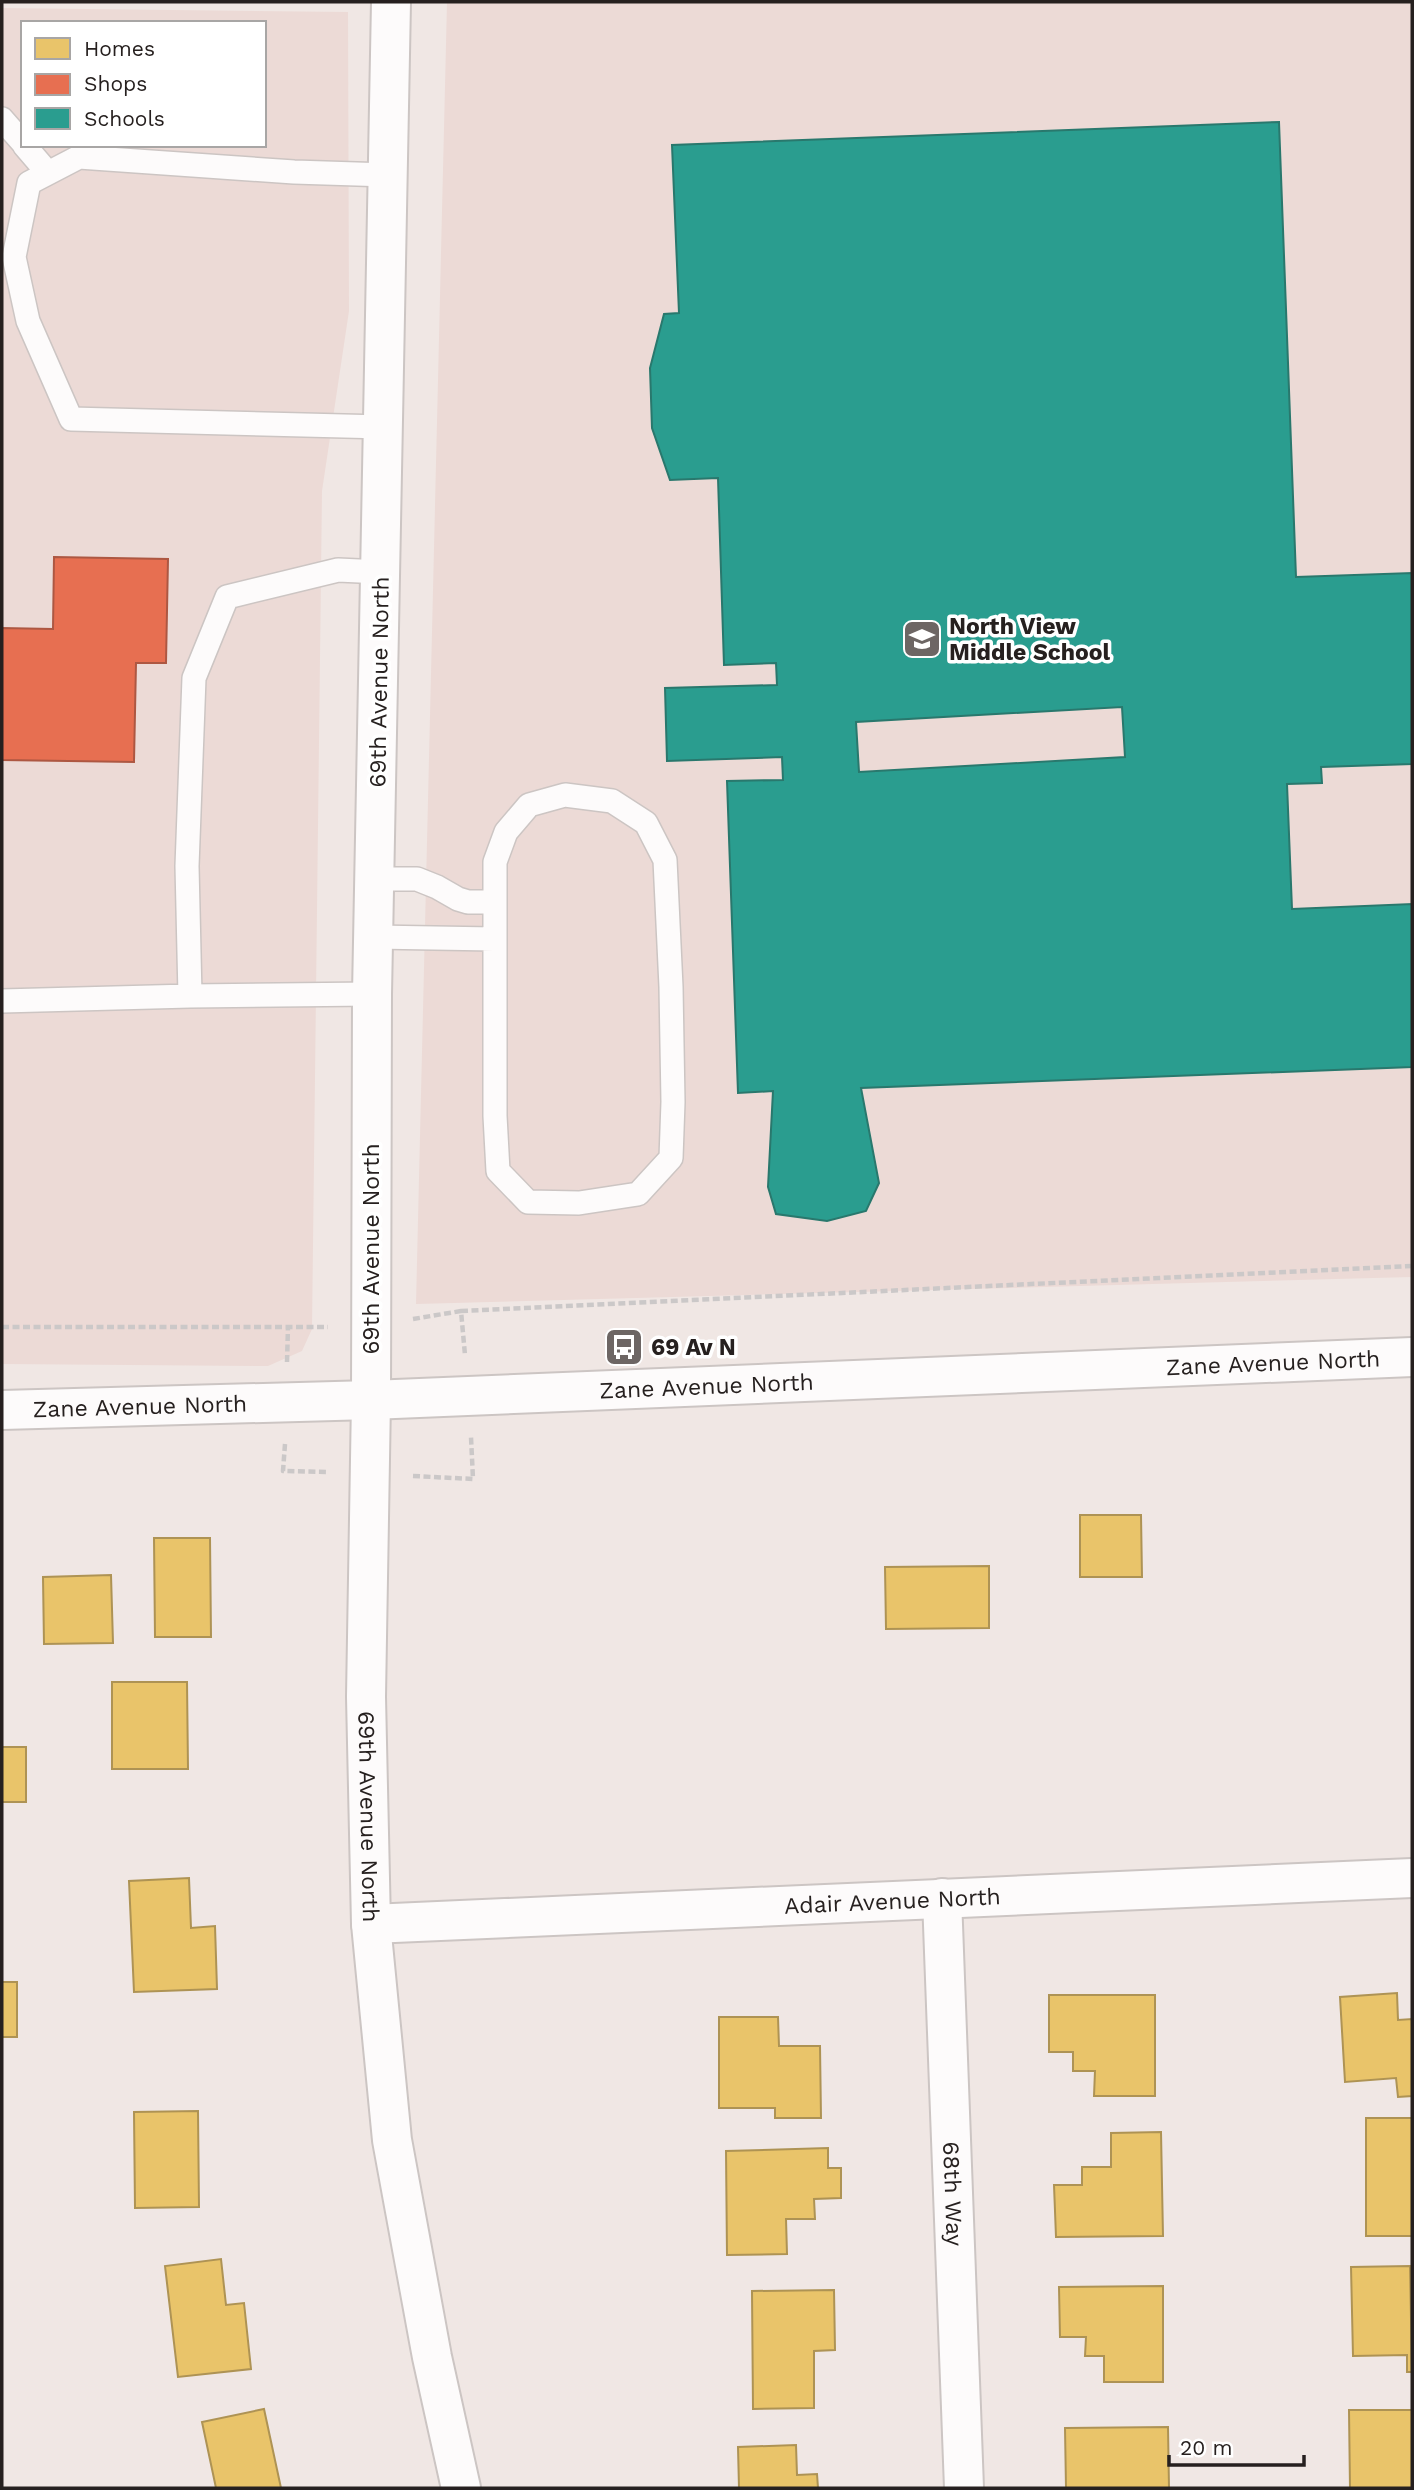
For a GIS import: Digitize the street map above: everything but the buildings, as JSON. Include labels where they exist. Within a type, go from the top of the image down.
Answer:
[{"type":"street","name":"69th Avenue North","points":[[391,2],[372,994],[371,1400],[366,1697],[371,1924],[392,2140],[432,2357],[461,2488]]},
{"type":"street","name":"Zane Avenue North","points":[[2,1410],[371,1400],[1412,1357]]},
{"type":"street","name":"Adair Avenue North","points":[[371,1924],[1412,1878]]},
{"type":"street","name":"68th Way","points":[[942,1898],[964,2488]]},
{"type":"lane","points":[[2,119],[21,141]]},
{"type":"lane","points":[[26,147],[48,173]]},
{"type":"lane","points":[[384,427],[71,419],[28,321],[15,257],[29,183],[79,158],[294,172],[388,174]]},
{"type":"lane","points":[[190,996],[187,866],[194,678],[227,597],[338,570],[381,572]]},
{"type":"lane","points":[[565,795],[612,801],[646,823],[664,860],[671,986],[673,1102],[671,1158],[638,1194],[579,1203],[528,1202],[498,1171],[495,1116],[495,902],[495,862],[506,832],[529,805],[565,795]]},
{"type":"lane","points":[[375,879],[417,879],[468,902],[495,902]]},
{"type":"lane","points":[[373,937],[494,939]]},
{"type":"lane","points":[[2,1001],[372,994]]},
{"type":"path","points":[[461,1311],[1412,1266]]},
{"type":"path","points":[[2,1327],[288,1327]]},
{"type":"shaded area","name":"North View Middle School","points":[[447,2],[1412,2],[1412,1277],[416,1304]]},
{"type":"shaded area","points":[[2,8],[348,12],[349,311],[322,491],[312,1329],[302,1351],[268,1366],[2,1364]]},
{"type":"place","name":"North View Middle School","points":[[922,639]]},
{"type":"place","name":"69 Av N","points":[[624,1347]]}]
